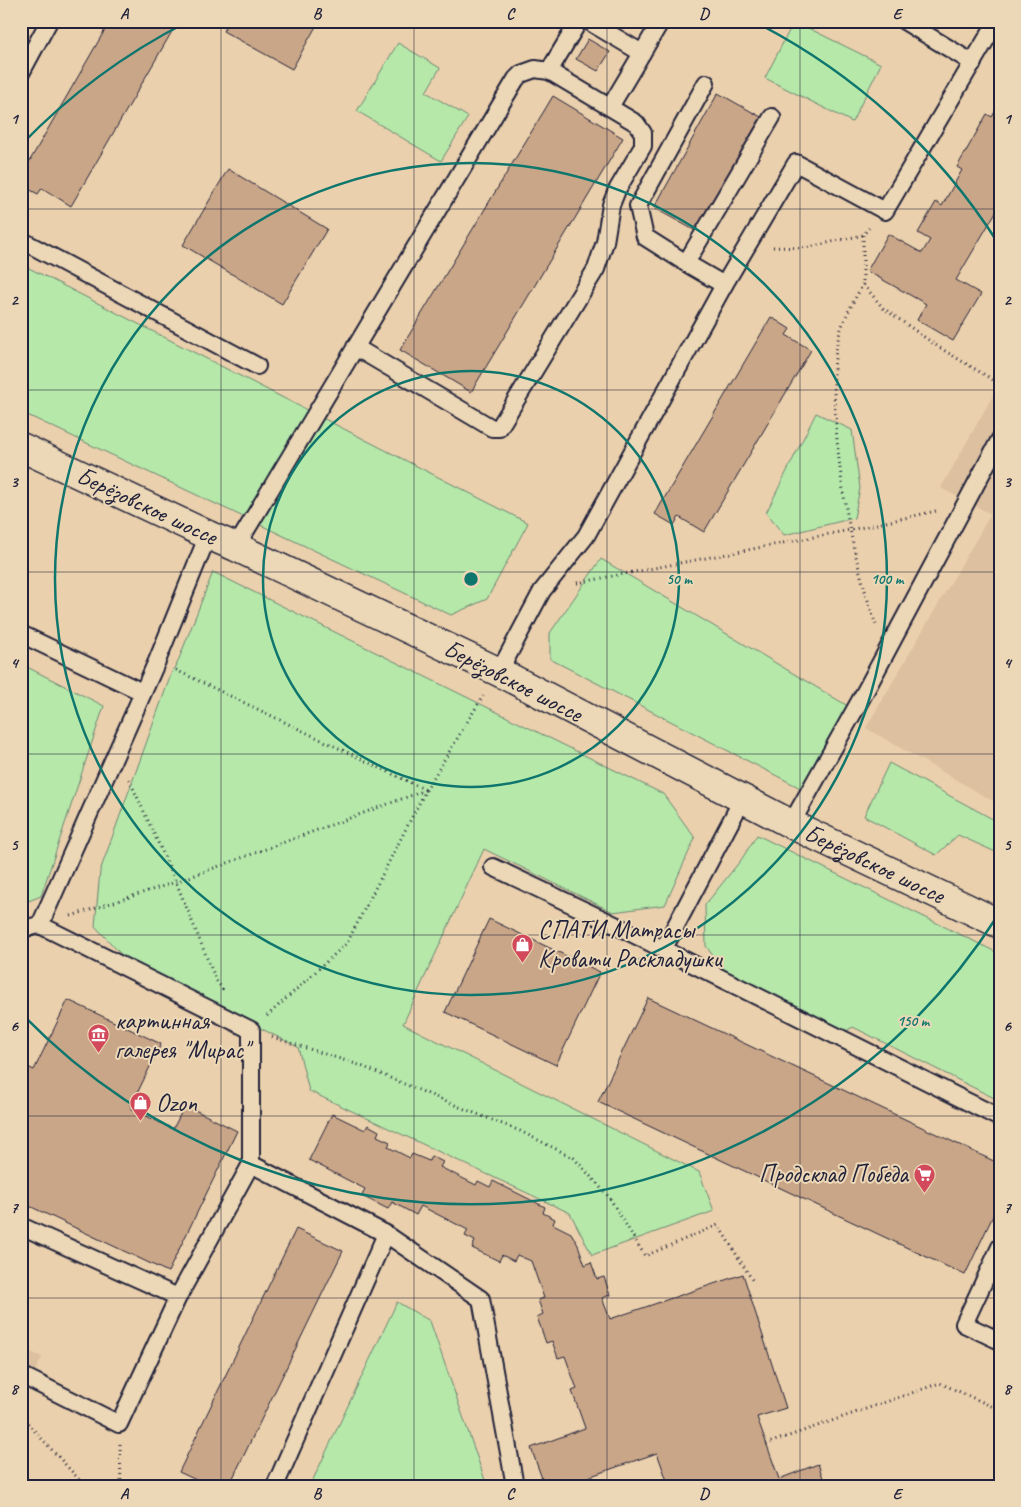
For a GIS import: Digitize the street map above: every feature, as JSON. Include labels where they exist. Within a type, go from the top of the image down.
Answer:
[{"type":"main road","name":"Берёзовское шоссе","points":[[21,447],[499,672],[742,800],[1000,924]]},
{"type":"lane","points":[[21,72],[49,21]]},
{"type":"lane","points":[[549,71],[579,21]]},
{"type":"lane","points":[[588,21],[642,54]]},
{"type":"lane","points":[[610,107],[661,21]]},
{"type":"lane","points":[[904,21],[973,63]]},
{"type":"lane","points":[[499,672],[542,591],[586,536],[724,285],[796,163],[884,211],[997,21]]},
{"type":"lane","points":[[236,547],[355,347],[516,79],[521,74],[535,69],[549,71],[640,127],[643,133],[643,146],[614,197],[605,242],[596,269],[502,426],[496,429],[492,428],[355,347]]},
{"type":"lane","points":[[706,83],[638,206],[645,237],[686,264],[724,285]]},
{"type":"lane","points":[[686,264],[772,117]]},
{"type":"lane","points":[[21,240],[257,366]]},
{"type":"lane","points":[[791,824],[886,654],[1000,439]]},
{"type":"lane","points":[[40,925],[157,661],[208,535]]},
{"type":"lane","points":[[21,634],[142,692]]},
{"type":"lane","points":[[663,950],[742,800]]},
{"type":"lane","points":[[492,866],[1000,1118]]},
{"type":"lane","points":[[21,929],[40,925],[251,1030],[251,1164],[178,1297],[119,1424],[21,1375]]},
{"type":"lane","points":[[251,1164],[386,1234],[481,1299],[515,1486]]},
{"type":"lane","points":[[21,1226],[178,1297]]},
{"type":"lane","points":[[275,1486],[386,1234]]},
{"type":"lane","points":[[1000,1247],[964,1324],[1000,1341]]},
{"type":"path","points":[[747,245],[805,248],[863,235],[884,211]]},
{"type":"path","points":[[863,235],[863,284],[840,332],[832,376],[838,448],[850,530],[868,603],[886,654]]},
{"type":"path","points":[[863,284],[883,308],[940,348],[1000,384]]},
{"type":"path","points":[[542,591],[850,530],[965,504]]},
{"type":"path","points":[[157,661],[426,790]]},
{"type":"path","points":[[251,1030],[347,943],[426,790],[471,714],[499,672]]},
{"type":"path","points":[[117,753],[176,882],[216,980],[226,994]]},
{"type":"path","points":[[40,925],[176,882],[426,790]]},
{"type":"path","points":[[251,1030],[359,1064],[456,1106],[520,1131],[574,1158],[609,1197],[645,1256],[718,1225],[753,1280]]},
{"type":"path","points":[[766,1444],[940,1382],[1000,1410]]},
{"type":"path","points":[[21,1416],[85,1486]]},
{"type":"path","points":[[119,1424],[121,1486]]},
{"type":"shaded area","points":[[1000,383],[1000,805],[866,728],[991,514],[941,488]]},
{"type":"shaded area","points":[[21,1348],[42,1357],[21,1400]]},
{"type":"green space","points":[[794,21],[881,64],[852,122],[765,78]]},
{"type":"green space","points":[[398,43],[440,68],[426,92],[468,117],[441,161],[357,111]]},
{"type":"green space","points":[[21,264],[528,523],[487,599],[451,615],[21,412]]},
{"type":"green space","points":[[816,413],[852,430],[860,488],[854,518],[784,535],[766,513]]},
{"type":"green space","points":[[601,559],[863,715],[810,793],[550,659],[550,633]]},
{"type":"green space","points":[[213,572],[663,794],[695,838],[665,905],[613,912],[484,849],[403,1024],[699,1172],[714,1211],[592,1255],[570,1213],[309,1091],[298,1047],[128,962],[95,926],[100,871],[173,669],[175,669]]},
{"type":"green space","points":[[21,664],[104,706],[41,896],[21,904]]},
{"type":"green space","points":[[889,763],[1000,823],[1000,854],[958,835],[936,855],[864,816]]},
{"type":"green space","points":[[757,835],[1000,954],[1000,1101],[853,1027],[839,1035],[731,982],[706,946],[705,905],[741,860]]},
{"type":"green space","points":[[397,1302],[430,1321],[487,1486],[310,1486]]},
{"type":"building","points":[[110,21],[178,21],[71,206],[42,188],[38,194],[21,185],[21,176]]},
{"type":"building","points":[[229,21],[319,21],[292,69],[223,31]]},
{"type":"building","points":[[588,39],[610,52],[598,71],[576,59]]},
{"type":"building","points":[[718,93],[761,117],[696,231],[654,208]]},
{"type":"building","points":[[553,96],[623,138],[471,392],[400,350]]},
{"type":"building","points":[[1000,103],[1000,205],[956,280],[981,294],[953,341],[917,320],[926,304],[867,271],[888,234],[922,253],[930,240],[918,233],[936,202],[942,206],[962,170],[957,167],[987,114],[992,117]]},
{"type":"building","points":[[228,169],[327,229],[282,304],[183,245]]},
{"type":"building","points":[[771,317],[790,329],[786,335],[811,350],[704,532],[679,517],[674,525],[655,514]]},
{"type":"building","points":[[489,919],[600,972],[556,1065],[445,1012]]},
{"type":"building","points":[[648,998],[1000,1164],[1000,1201],[965,1275],[598,1102]]},
{"type":"building","points":[[68,1000],[161,1044],[130,1108],[173,1129],[185,1105],[237,1131],[168,1272],[21,1202],[21,1064],[34,1070]]},
{"type":"building","points":[[332,1114],[365,1130],[368,1125],[379,1131],[377,1136],[390,1142],[388,1147],[410,1158],[412,1154],[429,1161],[431,1156],[443,1162],[440,1167],[476,1185],[478,1181],[490,1187],[493,1181],[545,1207],[543,1213],[555,1219],[553,1224],[571,1233],[578,1245],[585,1265],[591,1262],[597,1279],[604,1277],[610,1295],[602,1298],[610,1319],[743,1274],[786,1408],[757,1417],[779,1479],[818,1464],[826,1486],[669,1486],[657,1453],[565,1485],[562,1478],[544,1484],[531,1448],[585,1428],[572,1391],[577,1389],[565,1356],[558,1358],[552,1341],[546,1343],[537,1317],[543,1314],[538,1300],[544,1298],[531,1261],[517,1255],[514,1261],[502,1255],[499,1261],[472,1248],[475,1241],[465,1236],[468,1230],[421,1206],[416,1215],[392,1202],[388,1209],[362,1196],[365,1189],[309,1160]]},
{"type":"building","points":[[296,1229],[343,1251],[229,1486],[209,1486],[179,1472]]},
{"type":"place","name":"СПАТИ Матрасы Кровати Раскладушки","points":[[522,963]]},
{"type":"place","name":"картинная галерея \"Мирас\"","points":[[99,1054]]},
{"type":"place","name":"Ozon","points":[[140,1122]]},
{"type":"place","name":"Продсклад Победа","points":[[924,1193]]}]
